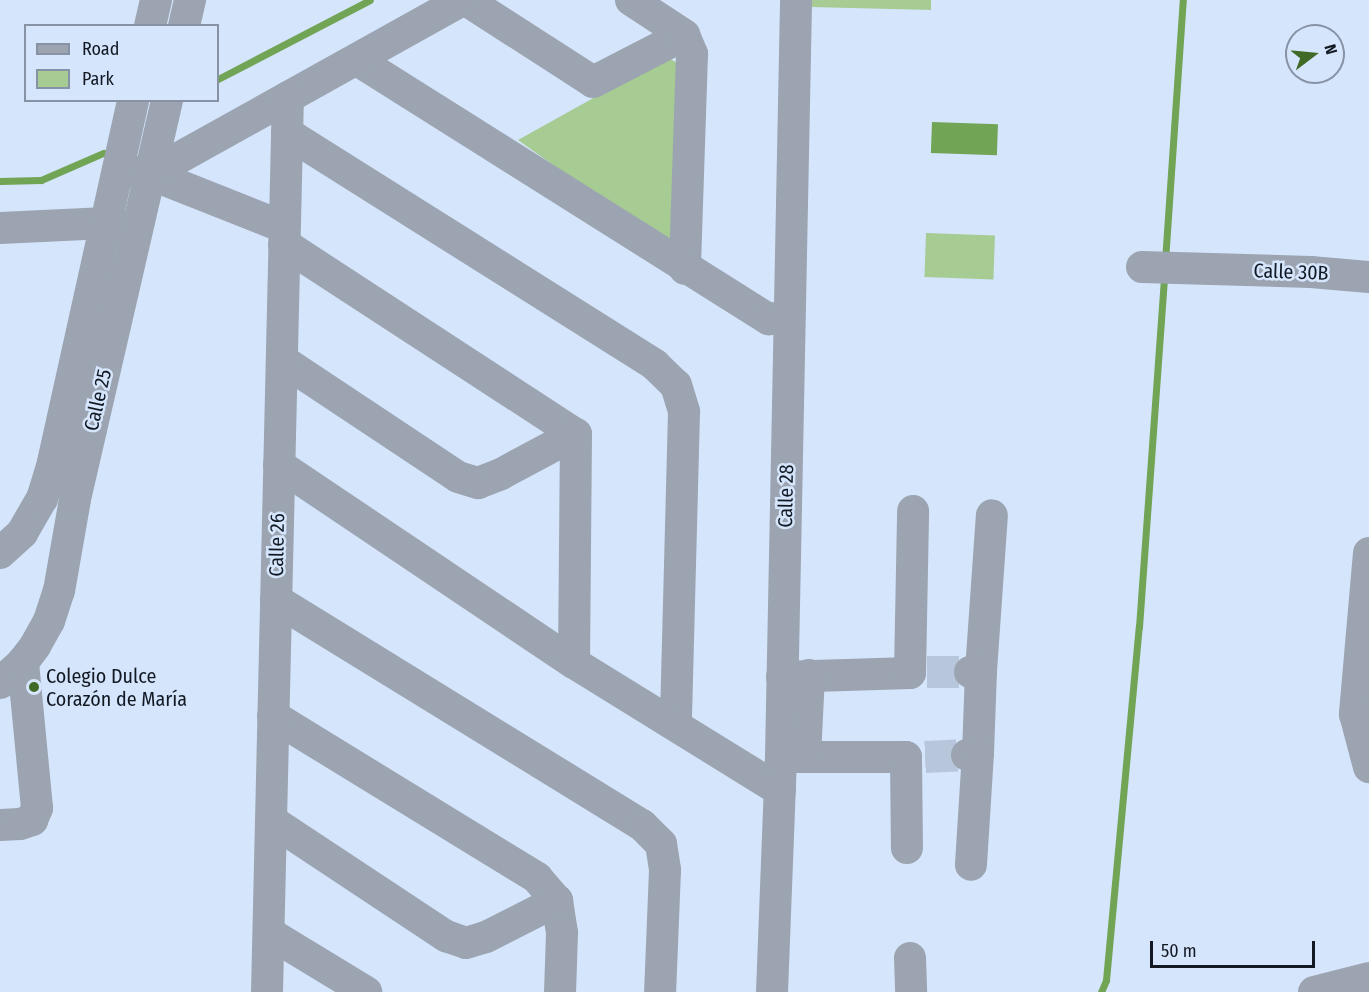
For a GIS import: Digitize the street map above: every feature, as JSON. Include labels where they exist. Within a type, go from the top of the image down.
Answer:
[{"type":"street","points":[[150,24],[156,0]]},
{"type":"street","points":[[184,24],[190,0]]},
{"type":"street","points":[[150,174],[462,0]]},
{"type":"street","points":[[466,0],[592,82],[684,35]]},
{"type":"street","points":[[631,0],[684,35],[692,54],[686,269]]},
{"type":"street","name":"Calle 28","points":[[772,992],[780,790],[793,757],[796,676],[789,316],[796,0]]},
{"type":"street","points":[[357,60],[686,269],[769,319],[789,316]]},
{"type":"street","name":"Calle 26","points":[[267,992],[288,97]]},
{"type":"street","name":"Calle 25","points":[[0,553],[22,533],[42,499],[66,413],[133,102]]},
{"type":"street","name":"Calle 25","points":[[0,683],[23,662],[50,621],[59,591],[75,499],[167,102]]},
{"type":"street","points":[[287,133],[655,364],[676,385],[684,412],[676,724]]},
{"type":"street","points":[[117,169],[150,174],[284,236],[576,434]]},
{"type":"street","points":[[0,228],[106,223],[137,230]]},
{"type":"street","name":"Calle 30B","points":[[1142,267],[1369,277]]},
{"type":"street","points":[[282,360],[458,477],[478,483],[501,474],[576,434]]},
{"type":"street","points":[[574,663],[576,434]]},
{"type":"street","points":[[279,465],[574,663],[780,790]]},
{"type":"street","points":[[796,676],[919,672],[913,511]]},
{"type":"street","points":[[971,865],[975,671],[992,515]]},
{"type":"street","points":[[1369,553],[1355,714],[1369,767]]},
{"type":"street","points":[[276,600],[642,825],[661,844],[665,870],[660,992]]},
{"type":"street","points":[[0,825],[20,824],[32,820],[37,808],[23,662]]},
{"type":"street","points":[[273,716],[537,878],[557,901],[562,933],[560,992]]},
{"type":"street","points":[[793,757],[915,757],[907,848]]},
{"type":"street","points":[[272,821],[446,936],[466,943],[486,937],[557,901]]},
{"type":"street","points":[[269,933],[366,992]]},
{"type":"street","points":[[910,958],[911,992]]},
{"type":"street","points":[[1314,992],[1369,978]]},
{"type":"green space","points":[[811,0],[931,0],[931,10],[811,7]]},
{"type":"green space","points":[[667,57],[684,67],[677,253],[518,140]]},
{"type":"green space","points":[[926,233],[995,235],[993,279],[924,277]]},
{"type":"shaded area","points":[[932,122],[998,124],[997,155],[931,153]]},
{"type":"waterway","points":[[219,78],[370,0]]},
{"type":"waterway","points":[[1165,261],[1183,0]]},
{"type":"waterway","points":[[0,181],[41,180],[103,153]]},
{"type":"waterway","points":[[1101,992],[1106,980],[1139,627],[1164,275]]},
{"type":"tunnel","points":[[927,672],[970,672]]},
{"type":"tunnel","points":[[925,757],[967,755]]},
{"type":"place","name":"Colegio Dulce Corazón de María","points":[[34,687]]}]
